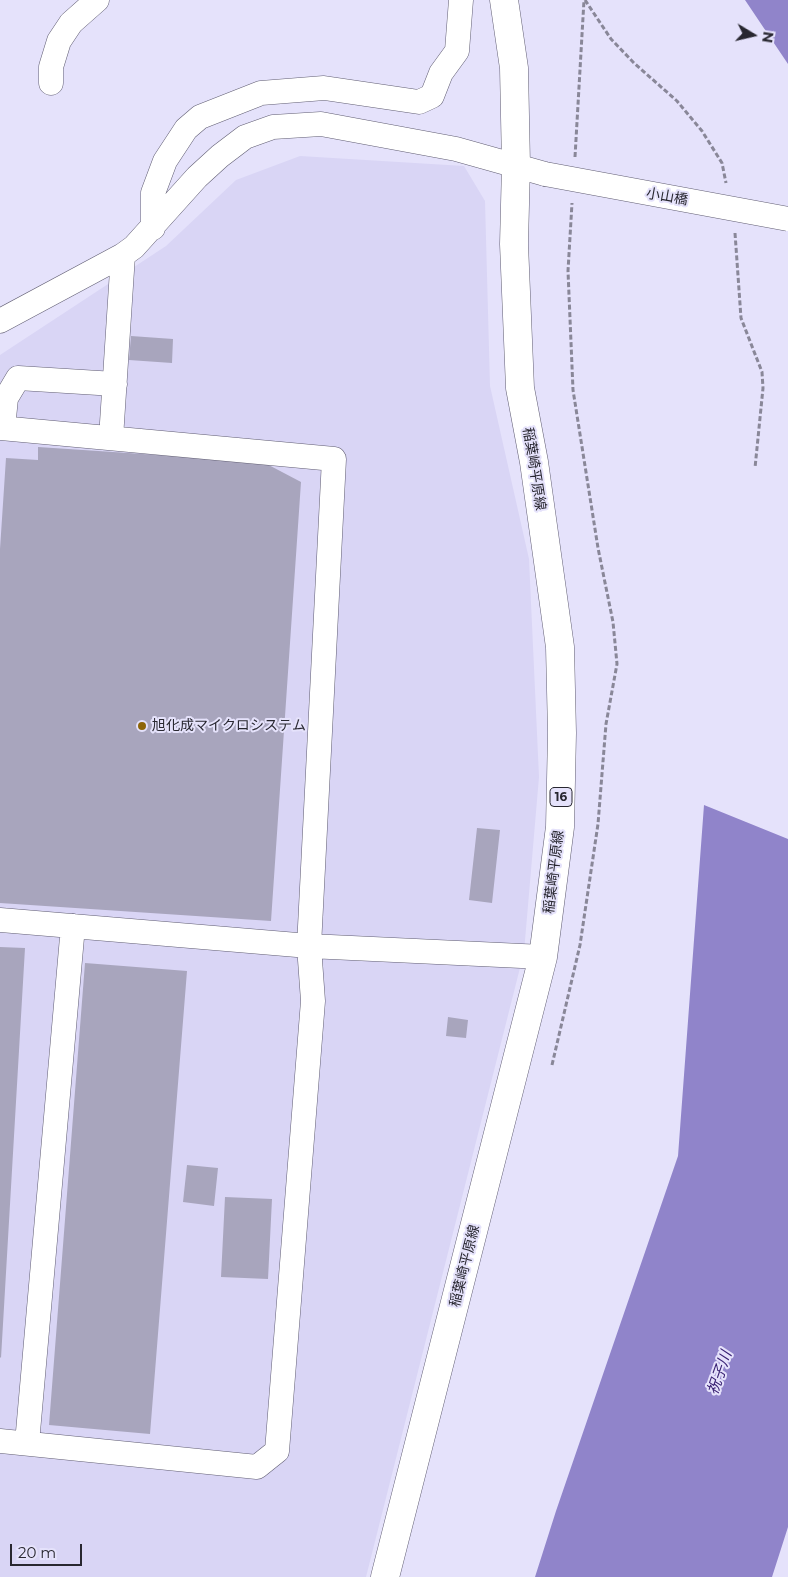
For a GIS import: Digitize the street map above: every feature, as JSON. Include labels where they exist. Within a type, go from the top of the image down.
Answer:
[{"type":"main road","name":"稲葉崎平原線","points":[[385,1577],[543,957],[560,827],[562,733],[560,647],[534,462],[520,388],[514,244],[516,165],[514,68],[504,0]]},
{"type":"street","points":[[51,83],[51,67],[59,41],[71,23],[97,0]]},
{"type":"street","points":[[153,228],[153,192],[165,161],[186,129],[200,116],[261,93],[324,88],[419,102],[432,96],[441,73],[457,51],[461,0]]},
{"type":"street","points":[[320,124],[324,88]]},
{"type":"street","name":"小山橋","points":[[0,322],[123,255],[153,228],[198,177],[220,156],[244,137],[273,127],[320,124],[456,149],[545,174],[788,219]]},
{"type":"street","points":[[111,438],[123,255]]},
{"type":"street","points":[[0,1442],[257,1467],[277,1451],[313,1001],[309,946],[334,459],[2,428],[6,398],[18,378],[114,384]]},
{"type":"street","points":[[0,920],[309,946],[543,957]]},
{"type":"street","points":[[27,1444],[73,926]]},
{"type":"path","points":[[575,163],[584,0]]},
{"type":"path","points":[[552,1066],[580,945],[598,824],[606,724],[617,664],[613,622],[598,548],[573,390],[568,270],[572,202]]},
{"type":"shaded area","points":[[300,156],[464,166],[485,201],[490,386],[529,559],[539,777],[524,952],[366,1577],[0,1577],[0,355],[166,246],[236,180]]},
{"type":"water","points":[[745,0],[788,0],[788,64]]},
{"type":"water","name":"祝子川","points":[[704,805],[788,839],[788,1527],[772,1577],[535,1577],[678,1156]]},
{"type":"building","points":[[131,336],[173,339],[172,363],[129,360]]},
{"type":"building","name":"旭化成マイクロシステム","points":[[38,447],[263,462],[301,482],[271,921],[0,903],[0,549],[6,458],[38,460]]},
{"type":"building","points":[[477,828],[500,830],[492,903],[469,900]]},
{"type":"building","points":[[0,947],[25,948],[1,1358],[0,1357]]},
{"type":"building","points":[[85,963],[187,971],[150,1434],[49,1425]]},
{"type":"building","points":[[448,1017],[468,1020],[466,1038],[446,1036]]},
{"type":"building","points":[[187,1165],[218,1168],[214,1206],[183,1202]]},
{"type":"building","points":[[225,1197],[272,1199],[268,1279],[221,1277]]},
{"type":"place","name":"旭化成マイクロシステム","points":[[142,726]]}]
